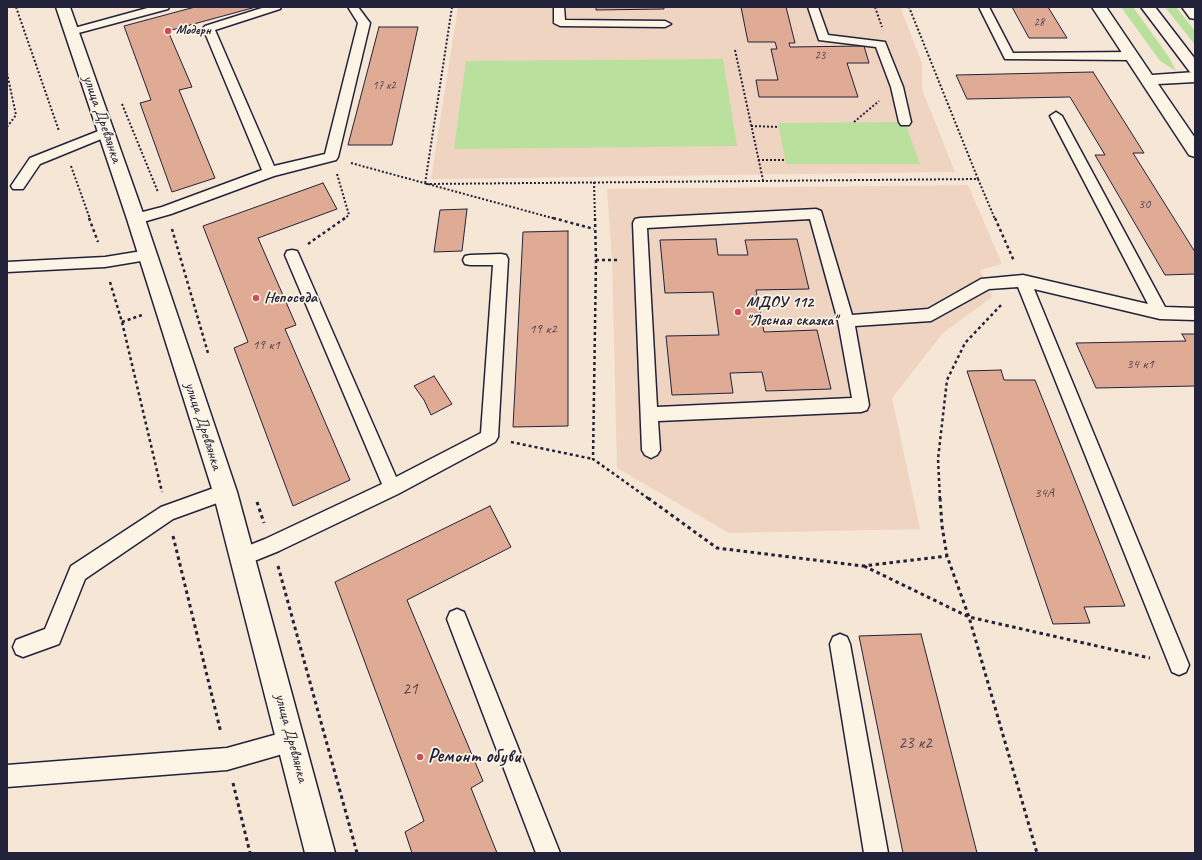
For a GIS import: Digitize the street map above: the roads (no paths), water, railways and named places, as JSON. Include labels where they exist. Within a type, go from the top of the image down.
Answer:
[{"type":"street","name":"улица Древлянка","points":[[63,7],[136,219],[225,492],[292,741],[320,853]]},
{"type":"street","points":[[1099,7],[1195,151]]},
{"type":"street","points":[[1148,7],[1195,69]]},
{"type":"street","points":[[1189,7],[1195,14]]},
{"type":"street","points":[[1148,80],[1195,77]]},
{"type":"lane","points":[[71,32],[164,7]]},
{"type":"lane","points":[[270,172],[209,28],[276,7]]},
{"type":"lane","points":[[136,219],[166,211],[270,172],[332,157],[364,23],[353,7]]},
{"type":"lane","points":[[559,7],[560,23],[665,24]]},
{"type":"lane","points":[[813,7],[823,38],[881,44],[897,87],[905,122]]},
{"type":"lane","points":[[984,7],[1009,57],[1132,56]]},
{"type":"lane","points":[[1056,116],[1160,313]]},
{"type":"lane","points":[[18,186],[35,161],[106,132]]},
{"type":"lane","points":[[649,414],[861,405],[846,321],[816,214],[640,223],[641,260],[649,414],[651,450]]},
{"type":"lane","points":[[7,267],[105,262],[148,255]]},
{"type":"lane","points":[[292,255],[392,488]]},
{"type":"lane","points":[[242,557],[272,545],[392,488],[489,437],[501,259],[470,260]]},
{"type":"lane","points":[[1023,281],[1179,664]]},
{"type":"lane","points":[[846,321],[931,315],[986,283],[1023,281],[1160,313],[1195,314]]},
{"type":"lane","points":[[23,647],[52,637],[78,573],[167,513],[225,492]]},
{"type":"lane","points":[[457,620],[548,853]]},
{"type":"lane","points":[[840,644],[876,853]]},
{"type":"lane","points":[[7,776],[227,760],[292,741]]},
{"type":"place","name":"Модерн","points":[[168,31]]},
{"type":"place","name":"Непоседа","points":[[256,298]]},
{"type":"place","name":"МДОУ 112 \"Лесная сказка\"","points":[[738,312]]},
{"type":"place","name":"Ремонт обуви","points":[[420,757]]}]
